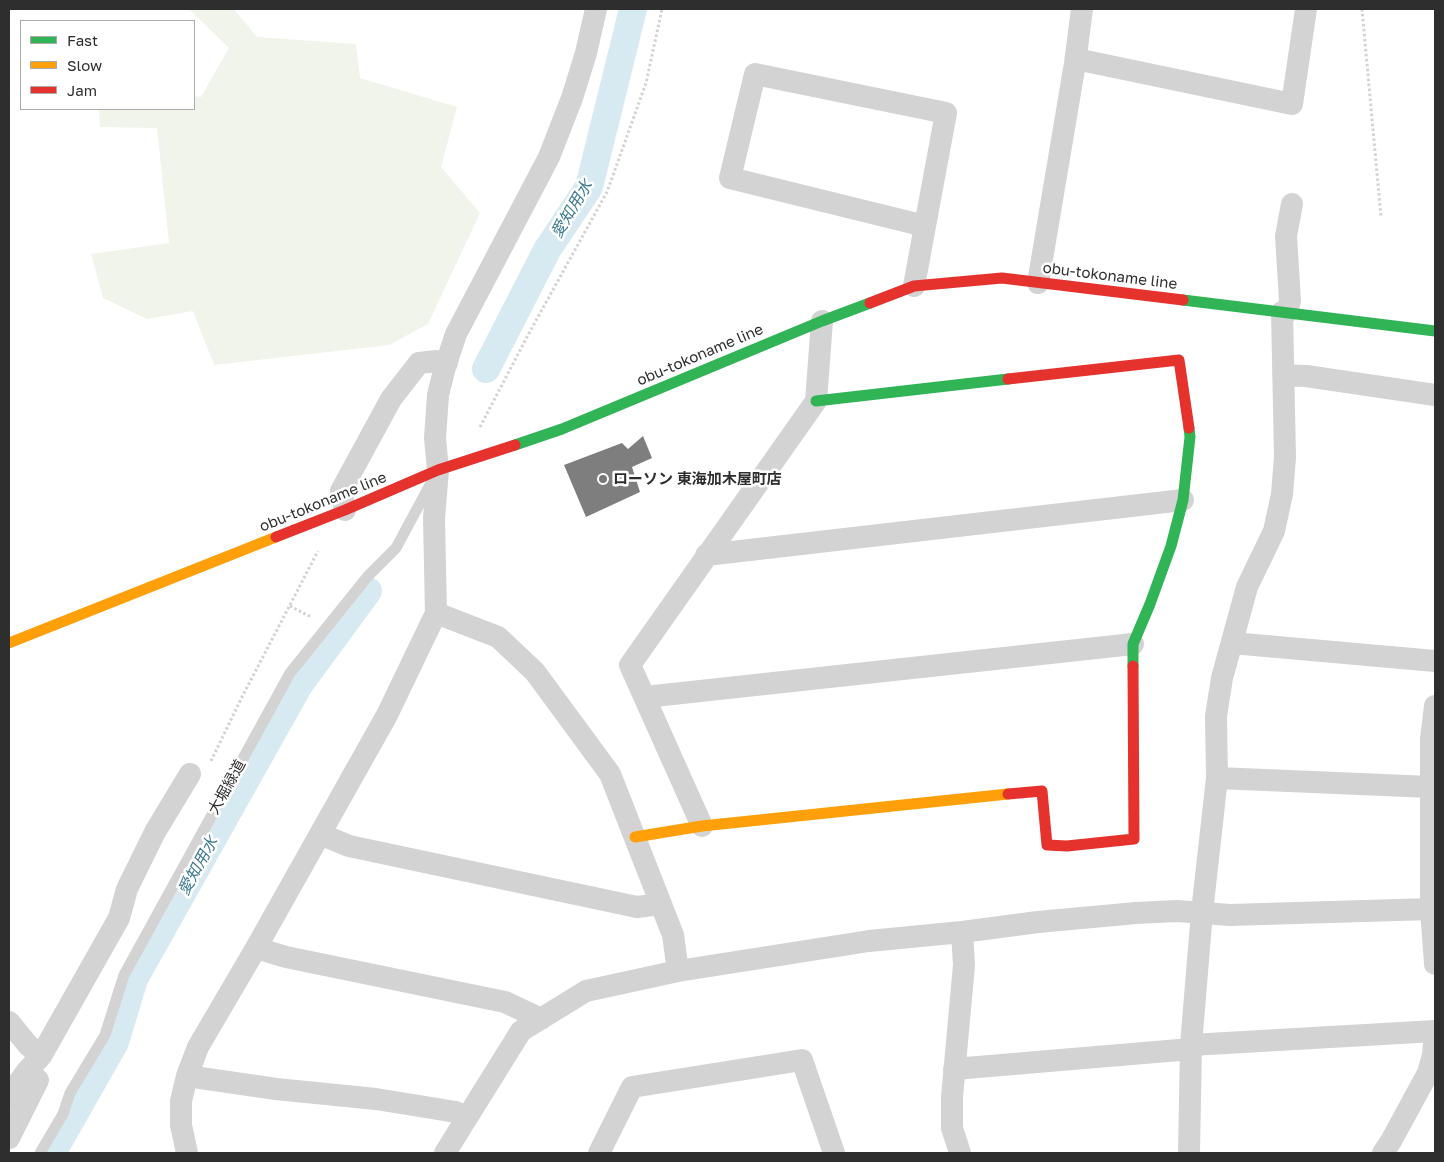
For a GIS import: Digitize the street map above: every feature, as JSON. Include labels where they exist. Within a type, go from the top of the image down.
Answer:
[{"type":"main road","name":"obu-tokoname line","points":[[9,643],[344,510],[438,470],[562,429],[822,321],[914,286],[1002,278],[1435,331]]},
{"type":"main road","points":[[635,837],[702,826],[1042,791],[1047,845],[1067,846],[1134,839],[1133,644],[1168,554],[1183,500],[1190,437],[1179,360],[816,401]]},
{"type":"street","points":[[187,1153],[181,1125],[181,1101],[187,1076],[198,1047],[387,715],[436,613],[434,518],[438,470],[435,438],[438,395],[456,334],[549,157],[572,98],[586,53],[596,9]]},
{"type":"street","points":[[1038,283],[1076,59],[1082,9]]},
{"type":"street","points":[[1076,59],[1292,104],[1306,9]]},
{"type":"street","points":[[914,286],[946,113],[755,74],[730,178],[925,226]]},
{"type":"street","points":[[1189,1153],[1191,1047],[1202,912],[1217,778],[1216,716],[1222,678],[1246,587],[1274,531],[1282,494],[1285,457],[1284,312],[1290,302],[1286,236],[1292,204]]},
{"type":"street","points":[[702,826],[630,665],[816,401],[822,321]]},
{"type":"street","points":[[344,510],[341,491],[391,399],[419,364],[436,361],[447,363]]},
{"type":"street","points":[[1283,375],[1306,376],[1435,395]]},
{"type":"street","points":[[706,556],[1183,500]]},
{"type":"street","points":[[436,613],[498,637],[536,672],[610,774],[673,935],[678,971]]},
{"type":"street","points":[[1232,643],[1435,660]]},
{"type":"street","points":[[645,697],[1133,644]]},
{"type":"street","points":[[1435,706],[1431,739],[1431,909],[1435,942],[1435,964]]},
{"type":"street","points":[[9,1099],[19,1082],[34,1064],[119,918],[127,890],[155,832],[199,771]]},
{"type":"street","points":[[1217,778],[1431,787]]},
{"type":"street","points":[[320,834],[348,846],[637,907],[661,904]]},
{"type":"street","points":[[445,1153],[521,1031],[586,990],[678,971],[869,941],[1038,922],[1136,913],[1202,912],[1230,915],[1431,909]]},
{"type":"street","points":[[960,1153],[952,1128],[952,1097],[964,965],[962,932]]},
{"type":"street","points":[[256,948],[286,957],[505,1002],[541,1019]]},
{"type":"street","points":[[9,1022],[28,1046],[38,1080],[9,1138]]},
{"type":"street","points":[[954,1069],[1191,1047],[1435,1032],[1433,1055],[1428,1073],[1383,1153]]},
{"type":"street","points":[[599,1153],[632,1087],[802,1060],[834,1153]]},
{"type":"street","points":[[187,1076],[276,1089],[385,1100],[456,1112],[466,1119]]},
{"type":"lane","name":"大堀緑道","points":[[40,1153],[63,1114],[70,1093],[106,1035],[124,975],[290,673],[368,576],[396,548],[438,470]]},
{"type":"path","points":[[479,429],[528,335],[608,192],[646,83],[662,9]]},
{"type":"path","points":[[1362,9],[1381,217]]},
{"type":"path","points":[[199,771],[242,697],[298,592],[320,546]]},
{"type":"path","points":[[290,606],[327,625]]},
{"type":"shaded area","points":[[189,9],[234,9],[257,37],[356,44],[360,78],[457,107],[441,167],[480,213],[428,324],[389,345],[214,365],[193,311],[147,319],[103,298],[91,254],[169,243],[157,128],[100,127],[99,110],[195,110],[195,96],[201,97],[229,48]]},
{"type":"building","name":"ローソン 東海加木屋町店","points":[[643,436],[652,458],[632,467],[640,492],[586,517],[564,465],[622,443],[628,449]]},
{"type":"waterway","name":"愛知用水","points":[[486,369],[547,250],[589,187],[633,9]]},
{"type":"waterway","name":"愛知用水","points":[[52,1153],[115,1042],[134,979],[299,685],[368,591]]},
{"type":"traffic: fast","points":[[1183,300],[1435,331]]},
{"type":"traffic: fast","points":[[515,445],[562,429],[822,321],[870,303]]},
{"type":"traffic: fast","points":[[816,401],[1008,379]]},
{"type":"traffic: fast","points":[[1133,666],[1133,644],[1171,546],[1183,500],[1190,437],[1189,428]]},
{"type":"traffic: slow","points":[[9,643],[276,537]]},
{"type":"traffic: slow","points":[[635,837],[702,826],[1008,794]]},
{"type":"traffic: jam","points":[[870,303],[914,286],[1002,278],[1183,300]]},
{"type":"traffic: jam","points":[[1008,379],[1179,360],[1189,428]]},
{"type":"traffic: jam","points":[[276,537],[438,470],[515,445]]},
{"type":"traffic: jam","points":[[1008,794],[1042,791],[1047,845],[1067,846],[1134,839],[1133,666]]},
{"type":"place","name":"ローソン 東海加木屋町店","points":[[603,479]]}]
